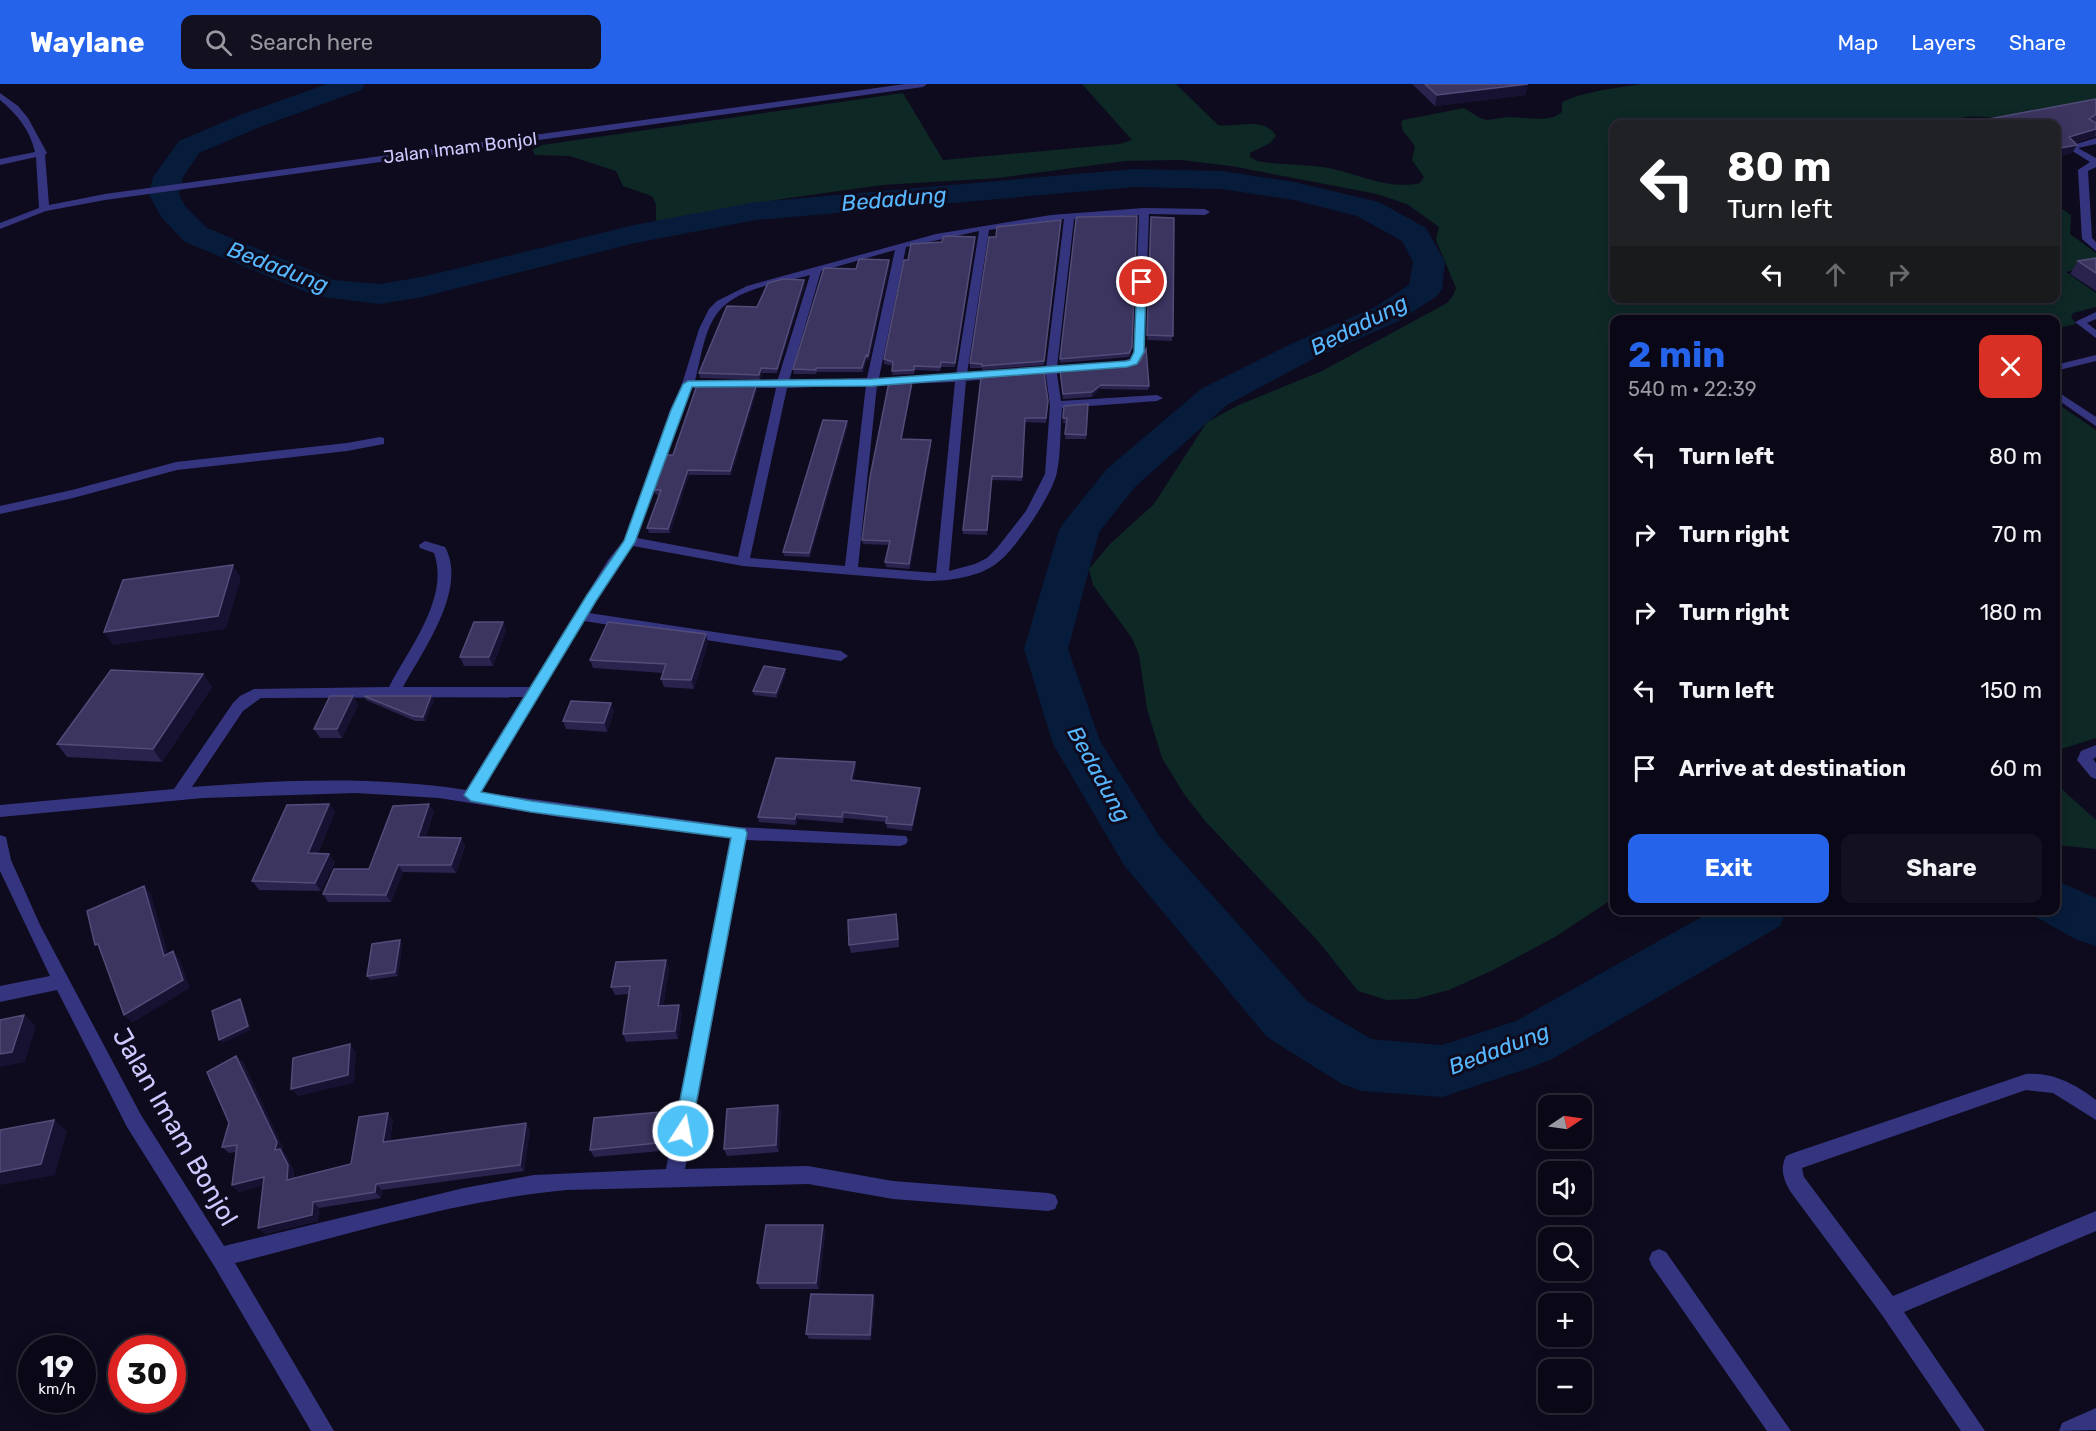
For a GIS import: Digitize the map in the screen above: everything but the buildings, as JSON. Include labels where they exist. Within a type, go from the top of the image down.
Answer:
[{"type":"street","name":"Jalan Imam Bonjol","points":[[0,226],[44,209],[140,192],[885,87],[923,84]]},
{"type":"street","points":[[0,96],[22,115],[42,153],[44,209]]},
{"type":"street","points":[[2096,141],[2070,147],[2096,163]]},
{"type":"street","points":[[0,162],[42,153]]},
{"type":"street","points":[[2096,163],[2083,170],[2087,239],[2096,248]]},
{"type":"street","points":[[1095,367],[1127,364],[1138,358],[1144,211]]},
{"type":"street","points":[[471,795],[613,563],[630,542],[676,410],[688,384],[710,314],[719,303],[750,288],[901,246],[984,228],[1069,216],[1144,211],[1205,212]]},
{"type":"street","points":[[630,542],[743,562],[851,572],[942,577],[980,567],[992,561],[1032,512],[1051,474],[1056,405],[1051,370],[1069,216]]},
{"type":"street","points":[[942,577],[961,378],[984,228]]},
{"type":"street","points":[[851,572],[872,382],[901,246]]},
{"type":"street","points":[[743,562],[782,385],[816,270]]},
{"type":"street","points":[[2096,315],[2080,322],[2096,335]]},
{"type":"street","points":[[2060,367],[2096,358]]},
{"type":"street","points":[[688,384],[782,385],[872,382],[1073,369]]},
{"type":"street","points":[[2060,397],[2096,422]]},
{"type":"street","points":[[1056,405],[1157,399]]},
{"type":"street","points":[[0,510],[73,494],[176,466],[347,447],[380,441]]},
{"type":"street","points":[[393,693],[436,608],[446,577],[440,550],[425,545]]},
{"type":"street","points":[[580,616],[841,656]]},
{"type":"street","points":[[179,794],[238,707],[253,695],[272,691],[533,692]]},
{"type":"street","points":[[2096,751],[2086,755],[2085,760],[2096,773]]},
{"type":"street","points":[[0,812],[179,794],[316,788],[407,789],[471,795],[531,807],[740,833],[900,840]]},
{"type":"street","points":[[674,1177],[740,833]]},
{"type":"street","name":"Jalan Imam Bonjol","points":[[0,841],[3,860],[24,908],[134,1121],[220,1257],[322,1431]]},
{"type":"street","points":[[0,994],[63,981]]},
{"type":"street","points":[[1974,1431],[1889,1308],[1797,1184],[1791,1175],[1793,1162],[2026,1082],[2039,1080],[2063,1087],[2096,1111]]},
{"type":"street","points":[[220,1257],[508,1188],[567,1181],[808,1175],[893,1190],[1048,1202]]},
{"type":"street","points":[[1889,1308],[2096,1221]]},
{"type":"street","points":[[1659,1259],[1780,1431]]},
{"type":"street","points":[[2070,1431],[2096,1419]]},
{"type":"green space","points":[[1082,84],[1176,84],[1218,125],[1249,124],[1264,126],[1271,130],[1276,136],[1270,143],[1250,153],[1250,157],[1257,161],[1323,167],[1383,183],[1408,185],[1420,183],[1424,177],[1412,160],[1415,146],[1403,131],[1401,123],[1403,120],[1464,108],[1487,120],[1509,117],[1542,119],[1554,117],[1562,112],[1562,102],[1577,96],[1642,84],[2096,84],[2096,100],[2005,118],[1976,116],[1956,120],[1610,120],[1610,303],[2060,303],[2060,207],[2071,215],[2070,234],[2096,253],[2096,264],[2066,272],[2096,293],[2096,307],[2073,313],[2071,317],[2076,324],[2060,328],[2060,315],[1610,315],[1610,902],[1555,937],[1449,990],[1415,999],[1387,1000],[1358,991],[1318,941],[1206,822],[1184,794],[1162,758],[1147,709],[1139,655],[1132,638],[1093,585],[1089,569],[1110,544],[1154,504],[1207,422],[1239,405],[1322,371],[1447,303],[1456,288],[1436,240],[1439,227],[1407,204],[1377,194],[1231,166],[1181,160],[1125,161],[998,178],[882,185],[782,199],[656,222],[656,204],[652,196],[623,186],[616,171],[570,156],[535,155],[532,150],[542,145],[903,93],[943,160],[1120,144],[1132,140]]},
{"type":"green space","points":[[2060,405],[2096,430],[2096,738],[2060,749]]},
{"type":"green space","points":[[2060,788],[2096,820],[2096,849],[2060,845]]},
{"type":"waterway","name":"Bedadung","points":[[352,84],[250,121],[189,147],[168,177],[164,194],[172,210],[196,235],[328,289],[379,294],[422,287],[634,234],[756,211],[1134,178],[1222,180],[1294,191],[1368,209],[1415,235],[1429,262],[1425,289],[1387,314],[1303,351],[1214,397],[1121,478],[1079,530],[1046,649],[1077,744],[1142,851],[1287,1019],[1362,1065],[1442,1071],[1532,1041],[1752,915]]},
{"type":"waterway","name":"Bedadung","points":[[2060,905],[2096,924]]},
{"type":"route","points":[[683,1131],[740,833],[531,807],[471,795],[591,598],[613,563],[630,542],[676,410],[688,384],[782,385],[961,378],[1127,364],[1138,358],[1142,282]]}]
